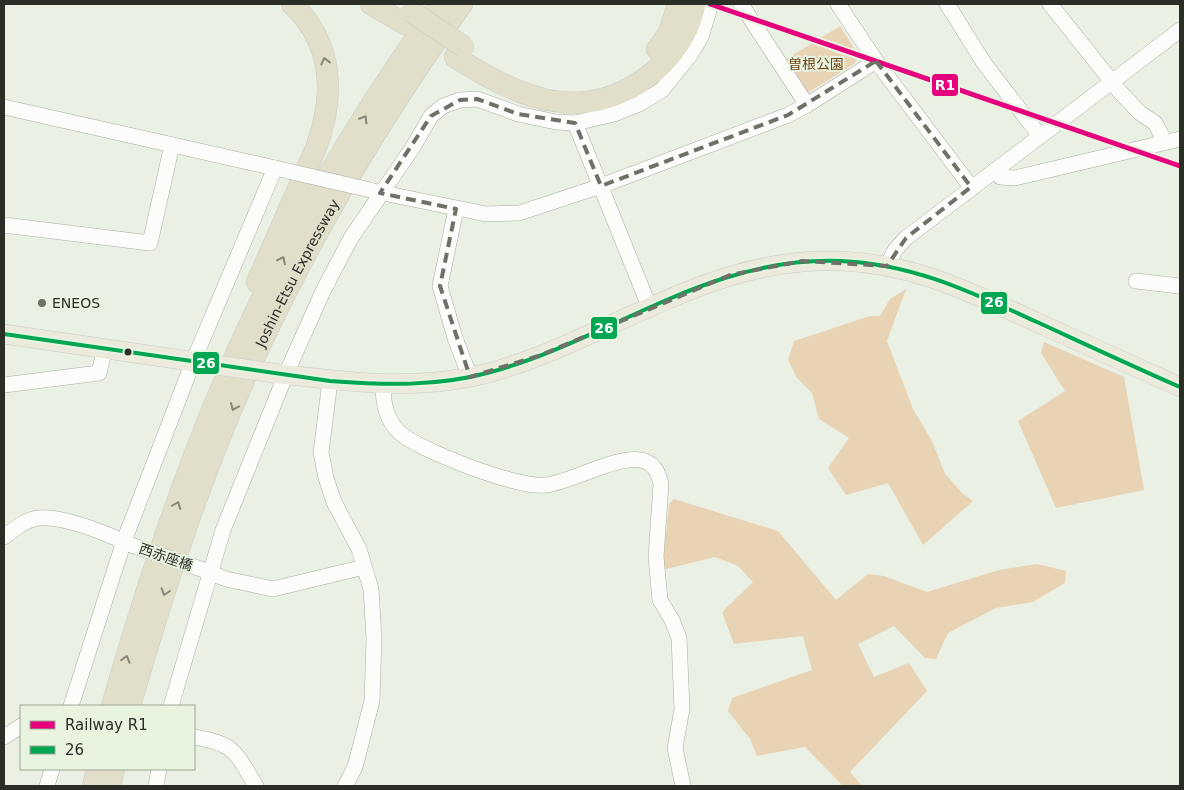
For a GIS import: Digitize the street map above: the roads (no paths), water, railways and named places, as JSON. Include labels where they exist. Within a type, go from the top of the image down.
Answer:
[{"type":"highway","points":[[203,436],[240,323],[270,251],[309,166],[322,131],[326,112],[329,94],[324,58],[309,25],[292,4]]},
{"type":"highway","points":[[371,4],[405,13],[460,52],[498,83],[532,97],[564,103],[597,101],[629,88],[656,70],[678,44],[688,27],[694,4]]},
{"type":"highway","name":"Joshin-Etsu Expressway","points":[[112,705],[134,630],[166,533],[203,436],[245,335],[287,251],[332,170],[440,4]]},
{"type":"highway","name":"Joshin-Etsu Expressway","points":[[130,705],[183,537],[224,432],[265,335],[301,260],[349,175],[393,104],[462,4]]},
{"type":"highway","points":[[349,175],[469,4]]},
{"type":"highway","points":[[460,52],[530,82],[551,88],[589,88],[624,77],[650,58],[669,33],[678,4]]},
{"type":"highway","points":[[93,786],[97,770]]},
{"type":"highway","points":[[110,786],[114,770]]},
{"type":"main road","points":[[4,334],[330,381],[428,384],[470,377],[541,355],[649,306],[718,279],[802,261],[840,261],[887,266],[952,283],[1180,388]]},
{"type":"street","points":[[171,705],[205,570],[222,530],[279,374],[375,192],[413,147],[431,116],[444,106],[460,100],[477,99],[518,114],[556,122],[576,123],[614,114],[638,104],[662,90],[687,60],[701,37],[711,4]]},
{"type":"street","points":[[741,4],[807,106]]},
{"type":"street","points":[[946,4],[984,62],[1039,135]]},
{"type":"street","points":[[1050,4],[1110,82],[1131,105],[1155,123],[1173,140]]},
{"type":"street","points":[[843,5],[876,61],[971,188]]},
{"type":"street","points":[[887,266],[895,250],[906,238],[1039,135],[1180,30]]},
{"type":"street","points":[[4,107],[456,209],[486,214],[519,213],[601,186],[807,106],[876,61]]},
{"type":"street","points":[[576,123],[649,306]]},
{"type":"street","points":[[995,170],[1000,177],[1015,178],[1173,140]]},
{"type":"street","points":[[4,225],[150,243],[172,145]]},
{"type":"street","points":[[72,705],[128,543],[198,362],[281,170]]},
{"type":"street","points":[[456,209],[440,286],[455,338],[470,377]]},
{"type":"street","points":[[1136,281],[1180,286]]},
{"type":"street","points":[[4,385],[99,373],[105,348]]},
{"type":"street","points":[[330,381],[322,452],[326,478],[334,502],[359,549],[371,589],[374,674],[372,700],[350,784]]},
{"type":"street","points":[[383,384],[383,400],[388,414],[399,432],[409,440],[515,482],[548,485],[632,459],[648,462],[654,467],[659,475],[661,484],[656,557],[660,600],[672,620],[679,638],[682,709],[676,761],[683,786]]},
{"type":"street","name":"西赤座橋","points":[[4,537],[25,522],[49,518],[64,521],[128,543],[226,579],[274,589],[364,567]]},
{"type":"street","points":[[4,736],[20,727]]},
{"type":"street","points":[[195,737],[216,740],[233,749],[256,786]]},
{"type":"street","points":[[47,786],[52,770]]},
{"type":"street","points":[[156,786],[159,770]]},
{"type":"rail line","name":"R1","points":[[710,4],[1180,166]]},
{"type":"place","name":"ENEOS","points":[[42,303]]},
{"type":"park label","name":"曽根公園","points":[[816,64]]}]
